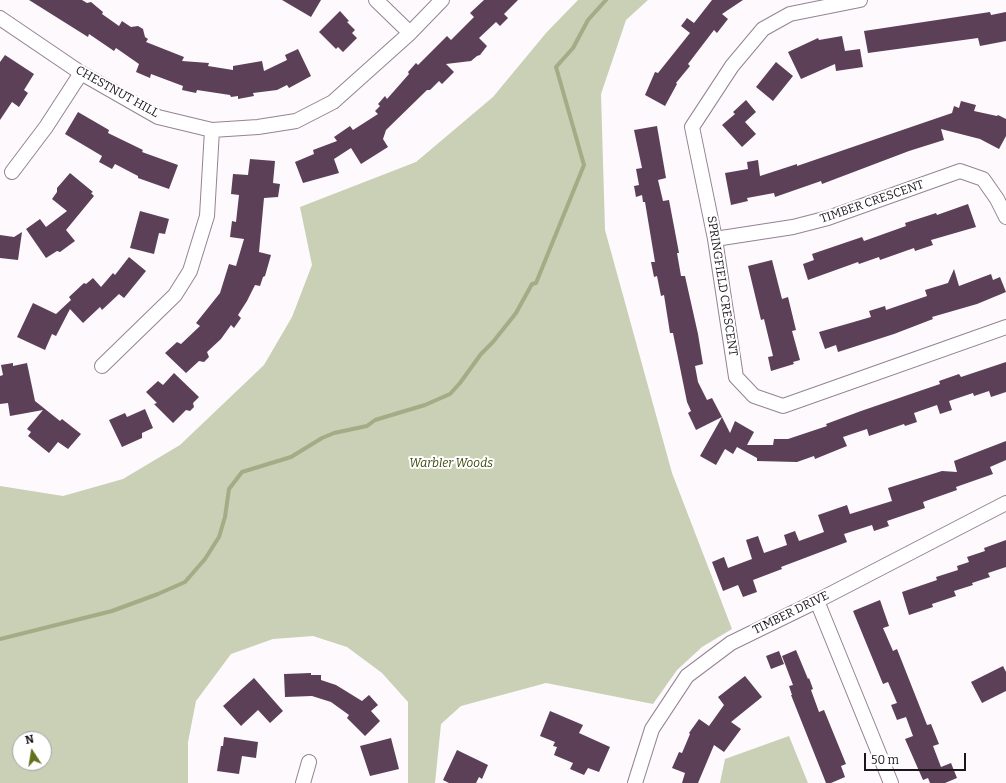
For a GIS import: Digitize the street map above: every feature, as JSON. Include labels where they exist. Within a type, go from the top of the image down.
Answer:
[{"type":"street","points":[[376,0],[410,33]]},
{"type":"street","name":"CHESTNUT HILL","points":[[0,18],[80,73],[158,117],[212,130],[258,127],[296,121],[333,102],[410,33],[442,0]]},
{"type":"street","name":"SPRINGFIELD CRESCENT","points":[[860,0],[790,14],[763,29],[732,66],[707,101],[692,127],[716,239],[736,377],[754,396],[783,406],[1006,327]]},
{"type":"street","points":[[12,172],[46,127],[80,73]]},
{"type":"street","points":[[102,366],[175,295],[190,271],[207,216],[212,130]]},
{"type":"street","name":"TIMBER CRESCENT","points":[[716,239],[793,227],[828,218],[960,171],[983,180],[997,199],[1006,218]]},
{"type":"street","name":"TIMBER DRIVE","points":[[635,783],[652,729],[687,676],[731,642],[817,601],[1006,503]]},
{"type":"street","points":[[817,601],[891,783]]},
{"type":"street","points":[[302,783],[309,762]]},
{"type":"green space","name":"Warbler Woods","points":[[578,0],[648,0],[626,20],[601,94],[605,230],[672,473],[732,629],[702,647],[677,670],[653,704],[546,683],[461,706],[441,724],[435,783],[408,783],[408,702],[382,673],[347,647],[313,636],[273,639],[231,654],[196,701],[188,742],[188,783],[0,783],[0,486],[63,496],[123,479],[180,445],[264,365],[292,317],[312,265],[300,207],[416,162],[493,97],[546,33]]},
{"type":"green space","points":[[789,736],[808,783],[720,783],[725,759]]},
{"type":"building","points":[[29,0],[82,0],[87,3],[91,2],[103,12],[102,14],[119,26],[122,21],[131,27],[138,26],[143,29],[145,37],[148,39],[146,42],[184,57],[182,61],[209,63],[208,66],[233,70],[233,66],[262,61],[264,71],[287,60],[285,55],[298,49],[311,76],[289,88],[287,85],[277,90],[253,93],[254,96],[238,99],[238,96],[231,97],[230,95],[197,90],[196,93],[182,90],[183,86],[151,74],[150,78],[136,72],[139,64],[116,48],[114,51],[89,34],[88,37]]},
{"type":"building","points":[[282,0],[321,0],[311,17]]},
{"type":"building","points":[[484,0],[518,0],[504,14],[508,18],[500,26],[496,22],[479,38],[487,46],[480,55],[471,61],[446,64],[454,72],[442,84],[439,81],[430,90],[427,90],[386,130],[383,139],[388,147],[361,164],[351,148],[334,159],[339,173],[303,183],[295,162],[314,154],[313,150],[337,141],[334,137],[350,126],[353,130],[378,114],[375,111],[380,106],[378,104],[385,96],[387,99],[409,74],[408,72],[416,63],[418,65],[447,36],[451,40],[474,17],[470,13]]},
{"type":"building","points":[[712,0],[743,0],[722,14],[728,19],[717,33],[714,30],[688,64],[690,66],[676,83],[677,84],[665,106],[645,95],[655,72],[658,73],[690,33],[681,26],[687,18],[694,23]]},
{"type":"building","points":[[340,11],[349,21],[347,22],[355,30],[352,33],[357,38],[343,52],[338,47],[336,49],[319,32]]},
{"type":"building","points":[[990,12],[991,15],[1006,12],[1006,41],[980,46],[978,38],[868,53],[864,31]]},
{"type":"building","points":[[842,36],[845,51],[860,49],[863,67],[836,71],[835,64],[801,79],[788,52],[818,38],[819,40]]},
{"type":"building","points":[[5,55],[34,74],[24,90],[28,93],[19,107],[12,102],[0,120],[0,62]]},
{"type":"building","points":[[776,62],[793,76],[773,101],[756,87]]},
{"type":"building","points":[[746,100],[756,112],[745,122],[756,134],[742,147],[722,125],[735,114],[733,112]]},
{"type":"building","points":[[961,101],[976,105],[974,111],[998,115],[1006,119],[1006,136],[999,149],[980,139],[941,129],[944,140],[909,151],[822,184],[821,181],[775,197],[774,193],[747,198],[748,201],[731,205],[725,173],[748,169],[747,162],[758,160],[760,176],[797,164],[797,166],[952,113],[954,106],[959,108]]},
{"type":"building","points":[[78,112],[109,130],[108,133],[143,150],[142,152],[178,165],[169,189],[138,178],[138,176],[115,164],[112,169],[99,162],[102,156],[65,134]]},
{"type":"building","points":[[657,126],[666,178],[658,180],[663,201],[669,200],[679,253],[677,253],[681,276],[685,276],[703,364],[695,366],[698,382],[707,400],[712,398],[722,417],[696,430],[688,413],[691,411],[687,402],[673,333],[670,333],[664,295],[661,296],[657,276],[654,277],[651,262],[655,262],[645,202],[643,202],[642,195],[636,197],[634,186],[639,185],[636,169],[642,168],[634,130]]},
{"type":"building","points":[[250,159],[275,161],[273,183],[280,184],[278,197],[264,198],[259,252],[271,255],[265,276],[263,277],[260,286],[255,285],[238,315],[241,318],[234,328],[231,325],[221,339],[207,352],[209,357],[204,362],[199,361],[186,373],[165,353],[177,342],[181,344],[200,326],[196,323],[220,293],[229,264],[236,266],[244,239],[230,237],[232,221],[236,222],[239,195],[231,194],[233,174],[248,175]]},
{"type":"building","points":[[70,173],[93,192],[91,193],[94,196],[66,230],[75,241],[60,252],[57,251],[46,258],[26,229],[40,219],[46,227],[67,211],[52,199],[57,192],[57,188]]},
{"type":"building","points":[[968,204],[976,227],[931,240],[933,245],[915,251],[914,248],[880,260],[879,257],[859,264],[858,262],[808,280],[803,264],[814,260],[812,254],[862,237],[864,241],[906,226],[905,223],[936,213],[937,215]]},
{"type":"building","points":[[140,211],[169,219],[165,234],[159,233],[154,254],[130,248]]},
{"type":"building","points":[[22,232],[18,260],[0,258],[0,235],[14,237]]},
{"type":"building","points":[[129,257],[146,271],[124,298],[119,294],[102,310],[100,307],[83,323],[70,309],[56,336],[52,334],[45,350],[17,337],[33,303],[56,314],[71,300],[69,297],[84,283],[86,284],[93,278],[101,287],[113,273],[115,275]]},
{"type":"building","points":[[772,260],[782,299],[788,297],[796,330],[792,331],[800,360],[793,362],[794,364],[771,371],[768,357],[773,356],[764,319],[761,320],[748,266]]},
{"type":"building","points":[[954,269],[959,286],[991,274],[993,280],[1000,277],[1006,292],[977,304],[932,317],[933,319],[894,334],[838,352],[836,345],[825,349],[819,332],[871,317],[869,311],[885,306],[886,310],[927,296],[925,290],[948,283]]},
{"type":"building","points":[[1006,362],[1006,392],[991,397],[989,391],[974,396],[973,393],[949,401],[952,410],[940,414],[937,405],[914,413],[917,422],[905,426],[904,424],[869,436],[867,429],[843,437],[847,446],[815,459],[814,456],[797,462],[757,461],[757,458],[737,447],[733,454],[725,449],[716,465],[700,456],[722,417],[730,433],[735,421],[754,432],[747,445],[773,445],[774,439],[788,439],[827,426],[826,424],[861,411],[940,384],[939,381],[959,374],[961,377]]},
{"type":"building","points":[[13,363],[13,366],[27,363],[35,401],[60,421],[62,419],[81,434],[68,449],[58,442],[49,453],[28,436],[31,432],[27,429],[43,410],[10,416],[8,403],[0,404],[0,376],[3,375],[1,365]]},
{"type":"building","points":[[174,373],[199,397],[193,403],[194,407],[190,411],[186,410],[173,423],[154,404],[157,403],[146,392],[158,381],[163,385]]},
{"type":"building","points":[[145,409],[153,428],[142,433],[142,438],[122,447],[109,420],[125,413],[127,417]]},
{"type":"building","points":[[1006,441],[1006,460],[990,467],[993,474],[956,487],[957,490],[923,502],[925,508],[887,521],[889,526],[874,531],[872,525],[844,534],[847,542],[781,567],[782,569],[753,580],[757,592],[743,597],[738,585],[723,591],[712,562],[724,557],[728,568],[752,559],[746,540],[758,536],[764,553],[787,545],[784,535],[795,531],[799,541],[824,532],[818,515],[847,505],[850,514],[892,501],[888,488],[942,471],[957,472],[954,461]]},
{"type":"building","points":[[1006,540],[1006,567],[988,573],[990,577],[972,583],[973,585],[954,591],[956,596],[932,604],[933,607],[909,615],[902,592],[937,580],[936,577],[958,570],[957,566],[969,562],[967,557],[985,551],[984,548]]},
{"type":"building","points":[[880,600],[889,626],[883,628],[893,651],[897,649],[927,725],[931,724],[939,744],[933,746],[941,767],[951,763],[957,778],[945,783],[930,783],[928,778],[923,780],[905,739],[913,736],[906,717],[897,720],[891,705],[897,703],[888,682],[883,684],[853,611]]},
{"type":"building","points":[[796,650],[808,679],[809,678],[813,689],[811,690],[819,712],[824,710],[846,764],[841,766],[845,777],[831,783],[826,783],[791,695],[789,686],[793,685],[782,656]]},
{"type":"building","points":[[779,651],[784,664],[771,669],[766,656]]},
{"type":"building","points":[[1003,666],[1006,672],[1006,691],[982,703],[971,682]]},
{"type":"building","points":[[311,673],[311,675],[321,675],[321,680],[336,685],[362,701],[369,695],[378,705],[371,711],[380,721],[365,736],[347,718],[349,715],[331,702],[312,696],[285,697],[284,674]]},
{"type":"building","points":[[745,676],[762,697],[731,722],[741,729],[724,752],[714,745],[698,783],[682,783],[685,773],[672,768],[679,752],[682,753],[690,734],[689,733],[699,719],[709,726],[724,705],[718,697]]},
{"type":"building","points":[[254,678],[283,711],[270,723],[258,710],[241,726],[223,706]]},
{"type":"building","points":[[550,711],[583,725],[579,733],[610,747],[599,772],[588,768],[584,775],[570,769],[573,763],[554,755],[557,747],[553,746],[555,742],[540,736]]},
{"type":"building","points":[[224,737],[258,742],[256,758],[242,756],[239,774],[217,771]]},
{"type":"building","points":[[391,738],[399,769],[370,776],[360,746]]},
{"type":"building","points":[[457,750],[488,765],[482,779],[479,777],[476,783],[449,783],[443,780]]},
{"type":"waterway","points":[[0,639],[112,611],[185,582],[205,559],[219,537],[225,517],[229,489],[242,472],[291,457],[322,438],[334,433],[367,426],[375,420],[425,405],[450,394],[481,354],[493,342],[516,313],[532,284],[536,283],[584,165],[556,67],[573,48],[588,20],[606,0]]}]
